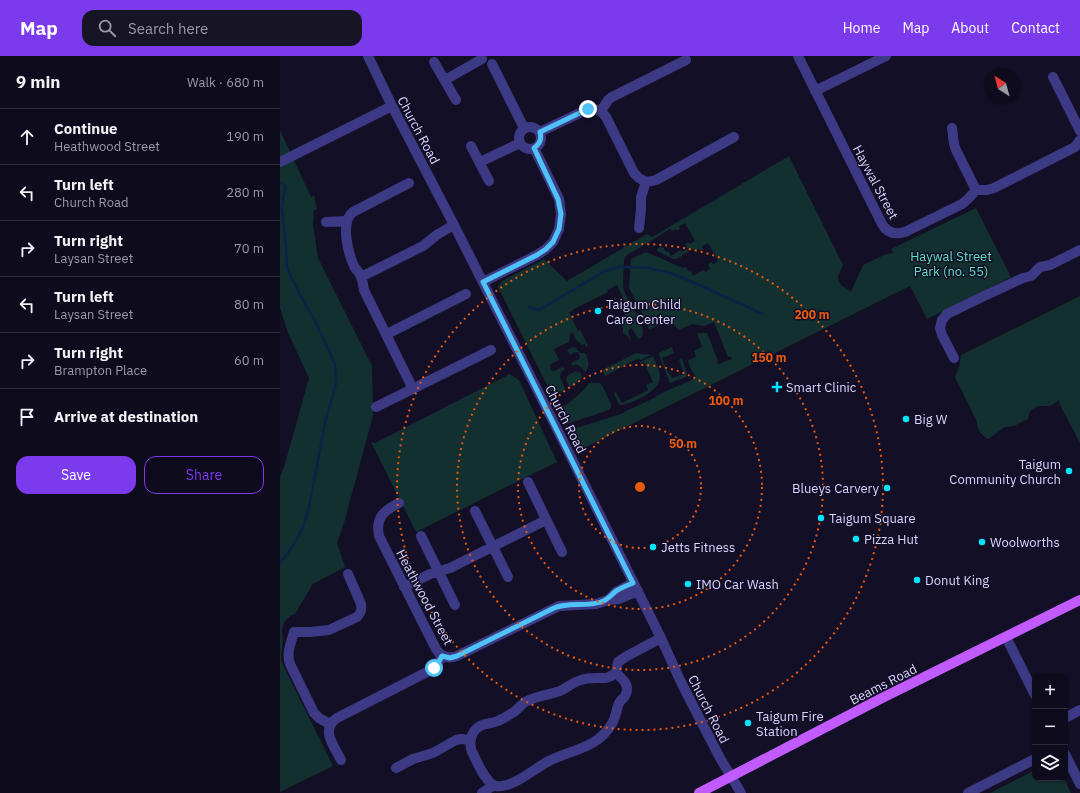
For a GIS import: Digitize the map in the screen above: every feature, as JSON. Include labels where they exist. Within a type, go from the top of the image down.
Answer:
[{"type":"main road","name":"Beams Road","points":[[699,793],[882,698],[1080,600]]},
{"type":"street","name":"Church Road","points":[[368,56],[662,638],[686,692],[720,758],[741,793]]},
{"type":"street","name":"Haywal Street","points":[[798,56],[882,224],[889,231],[895,234],[905,232],[962,204],[976,190]]},
{"type":"street","points":[[815,91],[886,56]]},
{"type":"street","points":[[445,80],[482,57],[485,63],[489,64],[494,60],[524,128]]},
{"type":"street","points":[[601,112],[608,100],[612,97],[686,60]]},
{"type":"street","points":[[434,62],[456,100]]},
{"type":"street","points":[[1053,77],[1080,131]]},
{"type":"street","points":[[280,162],[392,106]]},
{"type":"street","points":[[540,132],[588,109],[595,109],[606,117],[634,173],[646,182],[656,180],[734,137]]},
{"type":"street","points":[[531,126],[535,127],[540,132],[540,143],[534,148],[524,148],[520,143],[519,136],[521,130],[524,128],[531,126]]},
{"type":"street","points":[[952,128],[956,150],[976,190],[987,190],[994,188],[1072,150],[1080,140]]},
{"type":"street","points":[[480,162],[520,143]]},
{"type":"street","points":[[472,146],[489,181]]},
{"type":"street","points":[[483,282],[546,249],[553,242],[559,229],[561,214],[558,199],[534,148]]},
{"type":"street","points":[[639,228],[641,197],[646,182]]},
{"type":"street","points":[[409,183],[352,212],[348,216],[346,231],[348,249],[354,266],[361,277],[364,290],[413,389]]},
{"type":"street","points":[[326,222],[347,222]]},
{"type":"street","points":[[361,277],[426,244],[438,234],[454,225]]},
{"type":"street","points":[[954,358],[940,328],[942,320],[947,314],[1023,278],[1031,276],[1040,267],[1050,265],[1080,250]]},
{"type":"street","points":[[387,334],[466,294]]},
{"type":"street","points":[[376,408],[491,350]]},
{"type":"street","points":[[528,482],[562,552]]},
{"type":"street","name":"Heathwood Street","points":[[399,503],[384,513],[380,520],[378,531],[404,587],[436,649],[442,656],[450,658],[457,656],[559,606],[596,604],[608,600],[616,592],[636,587]]},
{"type":"street","points":[[475,511],[508,577]]},
{"type":"street","points":[[404,587],[430,574],[450,568],[546,520]]},
{"type":"street","points":[[421,536],[455,605]]},
{"type":"street","points":[[330,724],[319,718],[314,713],[290,664],[289,649],[294,632],[329,630],[357,617],[362,608],[348,574]]},
{"type":"street","points":[[1006,637],[1032,689]]},
{"type":"street","points":[[616,673],[618,662],[662,638]]},
{"type":"street","points":[[340,760],[329,737],[328,729],[330,724],[337,718],[431,670],[437,665],[442,656]]},
{"type":"street","points":[[616,673],[624,680],[628,688],[626,695],[619,703],[612,724],[606,733],[596,741],[547,762],[522,778],[507,785],[494,785],[486,779],[471,749],[470,740],[472,733],[477,728],[497,721],[513,713],[526,702],[560,690],[581,679],[594,677],[606,678],[616,673]]},
{"type":"street","points":[[1068,716],[1080,710]]},
{"type":"street","points":[[396,768],[413,759],[433,753],[456,740],[470,740]]},
{"type":"street","points":[[1068,760],[1080,784]]},
{"type":"street","points":[[968,793],[1032,761]]},
{"type":"street","points":[[482,793],[494,785]]},
{"type":"green space","points":[[280,130],[311,197],[314,195],[317,210],[314,210],[313,224],[318,258],[372,366],[373,416],[344,523],[337,543],[345,567],[313,584],[295,614],[290,616],[285,621],[282,631],[283,640],[281,658],[283,665],[333,766],[280,792],[280,477],[309,378],[288,333],[280,308]]},
{"type":"green space","name":"Haywal Street Park (no. 55)","points":[[789,156],[843,265],[838,278],[841,285],[851,292],[863,265],[886,254],[893,253],[891,249],[976,208],[1011,277],[927,319],[910,286],[582,449],[579,449],[570,430],[624,413],[664,392],[696,378],[688,360],[696,357],[694,351],[702,347],[697,333],[707,333],[718,364],[732,359],[730,356],[728,357],[714,322],[704,326],[693,324],[678,330],[673,323],[669,321],[649,330],[647,323],[629,288],[631,259],[646,252],[683,268],[686,267],[689,272],[691,271],[693,276],[703,270],[705,272],[710,269],[708,264],[711,262],[713,264],[718,261],[708,243],[702,246],[703,249],[700,251],[699,249],[694,251],[693,249],[676,259],[657,251],[657,249],[662,246],[671,256],[680,250],[682,252],[688,249],[685,244],[688,242],[690,244],[695,241],[685,223],[679,226],[680,229],[677,231],[676,229],[672,231],[670,229],[628,254],[624,261],[623,287],[642,327],[642,337],[638,339],[631,328],[628,332],[630,340],[627,335],[623,333],[623,327],[617,325],[618,321],[619,322],[626,318],[623,311],[628,309],[617,285],[607,290],[608,292],[569,312],[578,331],[581,331],[588,346],[586,347],[585,344],[581,345],[575,339],[573,332],[570,334],[569,342],[554,349],[559,360],[550,366],[552,371],[563,367],[565,369],[560,374],[560,378],[565,389],[553,397],[498,287],[502,281],[544,259],[567,281],[647,234],[652,237]]},
{"type":"green space","points":[[1080,296],[1080,443],[1059,403],[1060,400],[1050,406],[1038,406],[1030,411],[1028,419],[1014,426],[1005,427],[988,439],[981,434],[977,422],[955,377],[960,364],[961,355]]},
{"type":"green space","points":[[573,347],[580,353],[585,353],[588,360],[586,372],[578,365],[572,365],[571,363],[580,357],[578,352],[570,355],[567,350]]},
{"type":"green space","points":[[672,347],[674,353],[662,358],[667,370],[672,378],[684,374],[679,360],[682,358],[687,374],[686,377],[670,383],[659,353]]},
{"type":"green space","points":[[636,353],[651,355],[641,360],[638,359],[633,361],[605,376],[602,370]]},
{"type":"green space","points":[[653,356],[660,374],[659,382],[651,392],[631,402],[620,405],[614,394],[616,392],[622,403],[648,390],[646,385],[653,382],[644,362],[640,364],[640,362]]},
{"type":"green space","points":[[576,371],[581,373],[582,377],[578,382],[570,386],[566,378],[568,375]]},
{"type":"green space","points":[[510,374],[519,380],[557,462],[416,532],[371,442],[375,443]]},
{"type":"green space","points":[[589,383],[600,383],[602,385],[611,407],[609,410],[567,424],[559,409],[576,398]]},
{"type":"green space","points":[[1032,772],[1032,781],[1065,781],[1071,793],[990,793]]},
{"type":"waterway","points":[[280,182],[285,186],[282,209],[287,268],[316,323],[335,364],[336,383],[325,423],[310,502],[304,525],[293,546],[280,563]]},
{"type":"waterway","points":[[529,307],[539,310],[605,271],[619,267],[649,268],[670,273],[763,314]]},
{"type":"place","name":"Taigum Child Care Center","points":[[598,311]]},
{"type":"place","name":"Smart Clinic","points":[[777,387]]},
{"type":"place","name":"Big W","points":[[906,419]]},
{"type":"place","name":"Taigum Community Church","points":[[1069,471]]},
{"type":"place","name":"Blueys Carvery","points":[[887,488]]},
{"type":"place","name":"Taigum Square","points":[[821,518]]},
{"type":"place","name":"Pizza Hut","points":[[856,539]]},
{"type":"place","name":"Woolworths","points":[[982,542]]},
{"type":"place","name":"Jetts Fitness","points":[[653,547]]},
{"type":"place","name":"Donut King","points":[[917,580]]},
{"type":"place","name":"IMO Car Wash","points":[[688,584]]},
{"type":"place","name":"Taigum Fire Station","points":[[748,723]]},
{"type":"route","points":[[434,668],[442,656],[450,658],[457,656],[554,608],[564,605],[596,604],[608,600],[616,592],[633,583],[483,282],[537,255],[553,242],[559,229],[561,214],[558,199],[534,148],[540,143],[540,132],[588,109]]}]
